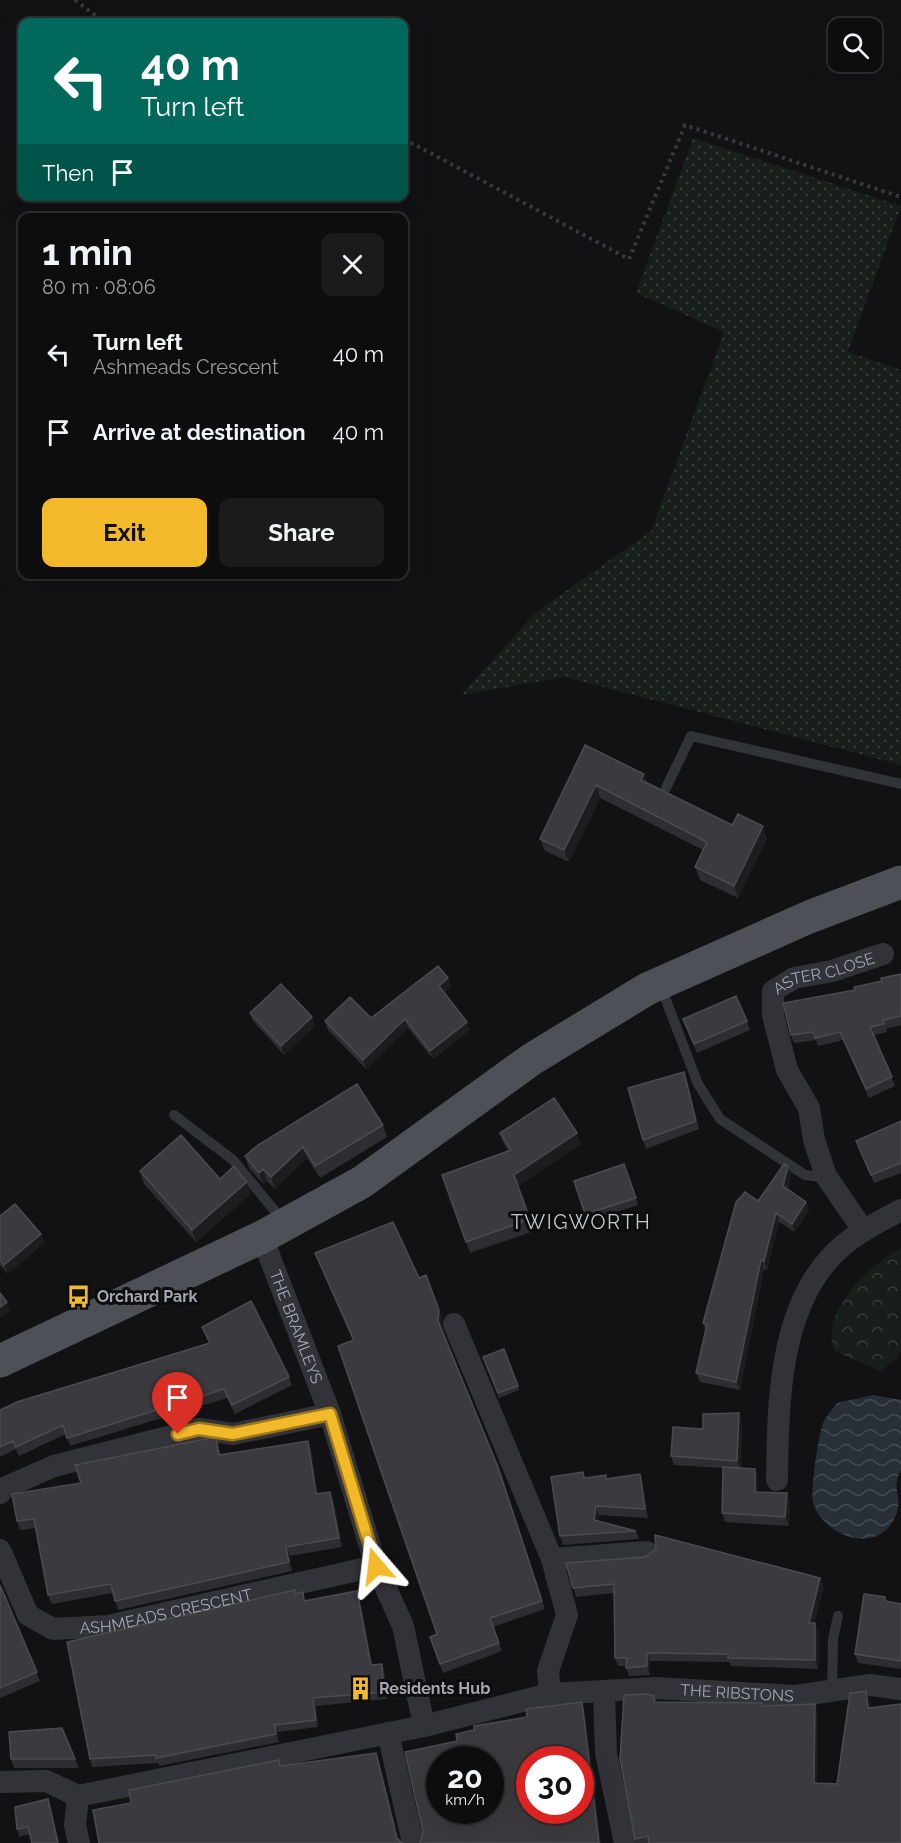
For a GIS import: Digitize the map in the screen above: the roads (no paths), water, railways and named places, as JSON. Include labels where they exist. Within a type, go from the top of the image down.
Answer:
[{"type":"main road","points":[[0,1361],[274,1231],[362,1182],[532,1059],[660,984],[809,917],[901,882]]},
{"type":"street","name":"ASTER CLOSE","points":[[863,1230],[827,1178],[814,1140],[808,1108],[787,1070],[773,1015],[773,991],[794,978],[832,971],[883,954]]},
{"type":"street","points":[[782,1467],[777,1416],[786,1358],[800,1305],[828,1260],[863,1230],[901,1210]]},
{"type":"street","name":"THE BRAMLEYS","points":[[274,1231],[376,1566],[403,1626],[424,1726]]},
{"type":"street","points":[[454,1324],[552,1559],[567,1615],[548,1671],[550,1694]]},
{"type":"street","points":[[0,1493],[2,1489],[54,1466],[199,1429],[233,1434],[330,1414]]},
{"type":"street","name":"ASHMEADS CRESCENT","points":[[0,1550],[28,1615],[52,1629],[108,1626],[376,1566]]},
{"type":"street","points":[[552,1559],[647,1552]]},
{"type":"street","name":"THE RIBSTONS","points":[[78,1796],[424,1726],[550,1694],[604,1693],[656,1688],[796,1696],[870,1685],[901,1689]]},
{"type":"street","points":[[604,1693],[606,1753],[625,1843]]},
{"type":"street","points":[[388,1733],[413,1843]]},
{"type":"street","points":[[0,1782],[46,1781],[78,1796],[75,1825],[79,1843]]},
{"type":"lane","points":[[666,788],[692,736],[901,783]]},
{"type":"lane","points":[[660,984],[698,1084],[720,1119],[805,1174],[827,1178]]},
{"type":"lane","points":[[174,1115],[233,1160],[274,1231]]},
{"type":"lane","points":[[832,1691],[833,1639],[838,1616]]},
{"type":"water","points":[[873,1395],[901,1400],[901,1469],[897,1478],[898,1507],[889,1526],[879,1535],[866,1539],[853,1538],[828,1525],[819,1515],[812,1496],[816,1461],[824,1421],[837,1403]]},
{"type":"place","name":"Orchard Park","points":[[79,1296]]},
{"type":"place","name":"Residents Hub","points":[[361,1688]]},
{"type":"district","name":"TWIGWORTH","points":[[581,1222]]}]
